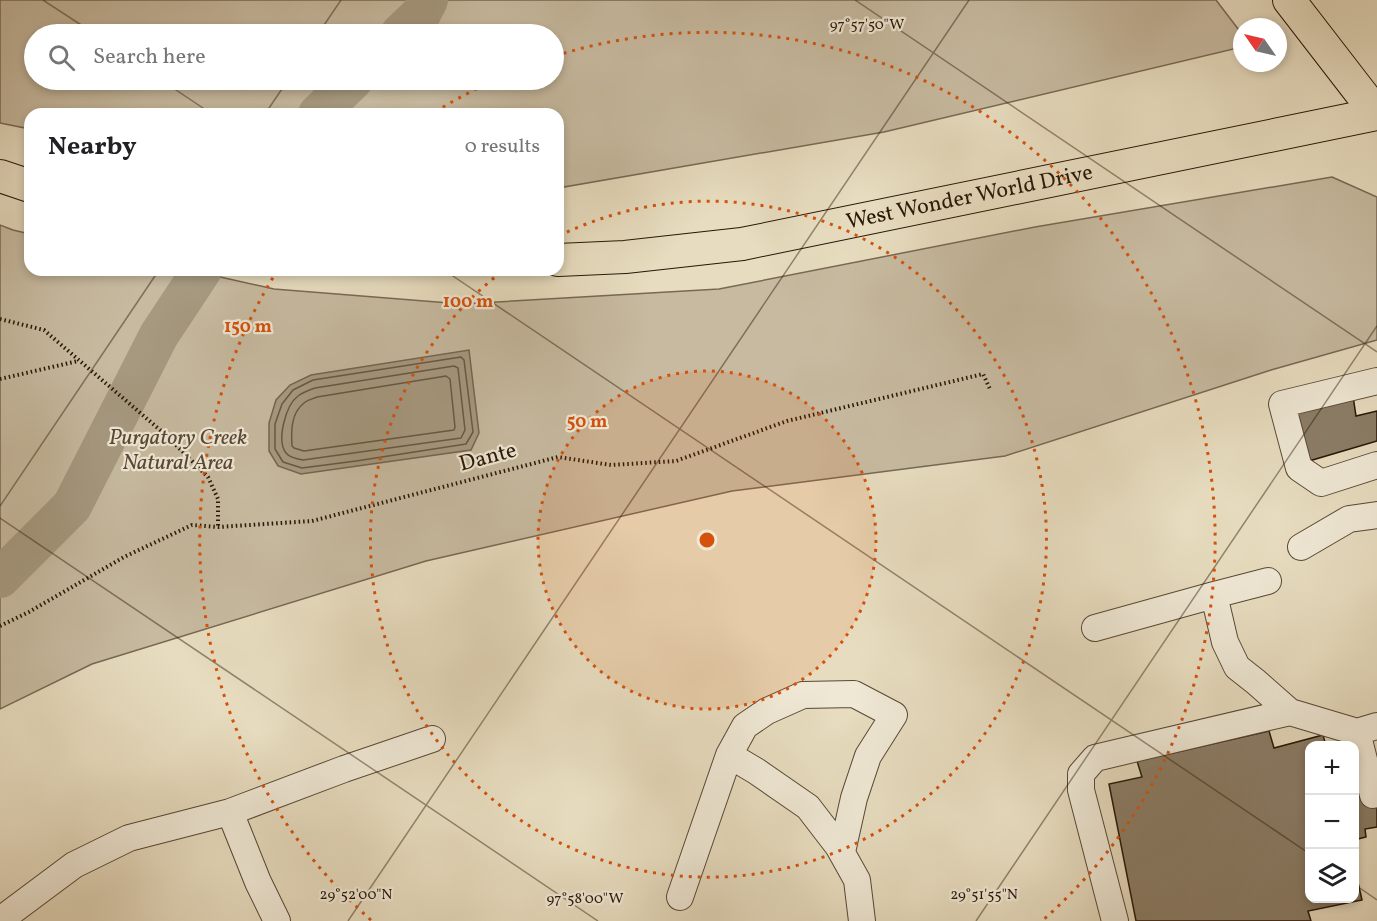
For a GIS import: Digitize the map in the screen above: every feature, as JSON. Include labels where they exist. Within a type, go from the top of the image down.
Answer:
[{"type":"main road","points":[[1289,0],[1377,114]]},
{"type":"main road","name":"West Wonder World Drive","points":[[564,261],[625,257],[742,244],[1377,114]]},
{"type":"main road","points":[[0,176],[24,184]]},
{"type":"street","points":[[1377,381],[1282,404],[1299,468],[1321,483],[1377,465]]},
{"type":"street","points":[[1301,547],[1349,519],[1377,515]]},
{"type":"street","points":[[1095,628],[1268,581]]},
{"type":"street","points":[[1215,595],[1225,642],[1237,667],[1290,712]]},
{"type":"street","points":[[680,897],[729,755],[745,726],[767,711],[803,695],[855,694],[894,715],[868,756],[854,798],[842,852]]},
{"type":"street","points":[[1115,921],[1081,790],[1081,774],[1095,758],[1290,712],[1367,729],[1373,795]]},
{"type":"street","points":[[2,921],[74,865],[129,838],[230,812],[432,739]]},
{"type":"street","points":[[729,755],[808,807],[842,852],[857,880],[862,921]]},
{"type":"street","points":[[230,812],[258,882],[277,921]]},
{"type":"path","points":[[0,319],[44,330],[167,436],[208,477],[218,498],[218,526]]},
{"type":"path","points":[[0,379],[79,361]]},
{"type":"path","name":"Dante","points":[[0,626],[29,612],[124,557],[192,525],[218,526],[312,521],[558,457],[611,465],[676,461],[787,421],[983,374],[990,389]]},
{"type":"green space","points":[[0,0],[1216,0],[1233,22],[1233,49],[884,132],[564,187],[564,108],[24,108],[24,128],[0,123]]},
{"type":"green space","name":"Purgatory Creek Natural Area","points":[[1332,177],[1377,197],[1377,340],[1271,370],[1005,456],[732,491],[426,561],[92,664],[0,709],[0,225],[24,233],[24,276],[216,276],[274,289],[462,304],[719,289],[1035,227]]},
{"type":"water","points":[[469,350],[479,433],[471,450],[301,474],[278,466],[269,451],[269,423],[276,400],[290,385],[311,375]]},
{"type":"building","points":[[1353,396],[1356,416],[1377,411],[1377,441],[1309,461],[1293,413]]},
{"type":"building","points":[[1269,731],[1274,748],[1323,735],[1325,741],[1305,741],[1305,903],[1347,903],[1308,911],[1311,921],[1136,921],[1109,784],[1142,777],[1137,761]]},
{"type":"building","points":[[1377,794],[1377,827],[1365,829],[1366,837],[1359,839],[1359,796]]},
{"type":"waterway","points":[[410,24],[421,14],[428,0]]},
{"type":"waterway","points":[[324,108],[343,90]]},
{"type":"waterway","points":[[0,578],[72,506],[159,335],[198,276]]}]
